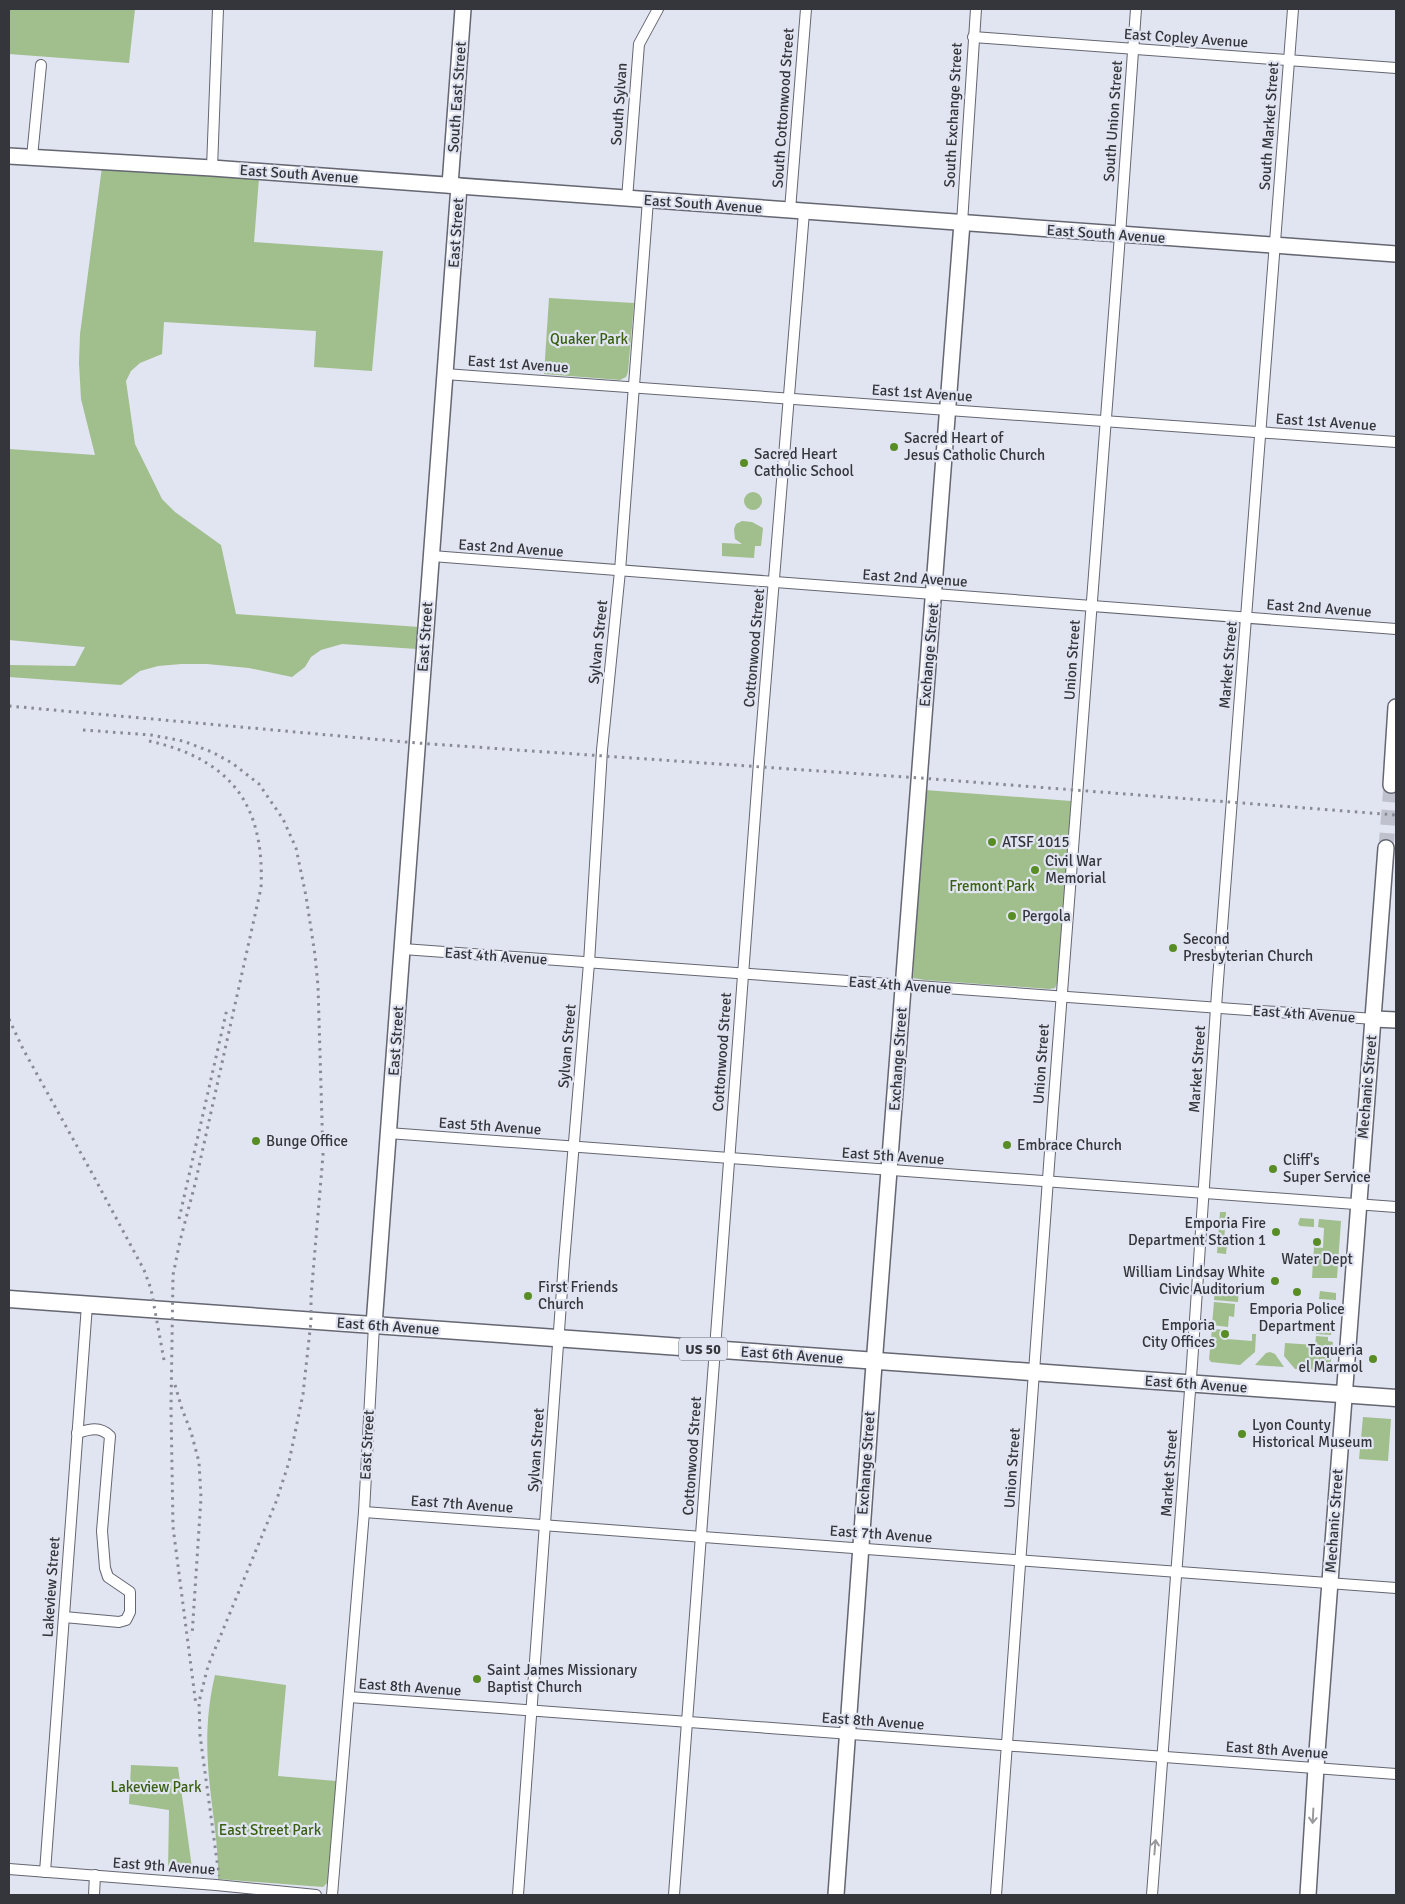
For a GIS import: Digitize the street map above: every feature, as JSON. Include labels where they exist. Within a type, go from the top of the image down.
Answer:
[{"type":"main road","name":"East 6th Avenue","points":[[9,1299],[1396,1398]]},
{"type":"street","points":[[212,168],[218,9]]},
{"type":"street","name":"South East Street","points":[[454,186],[463,9]]},
{"type":"street","name":"South Cottonwood Street","points":[[797,211],[806,9]]},
{"type":"street","name":"South Exchange Street","points":[[962,223],[976,9]]},
{"type":"street","name":"South Union Street","points":[[1120,235],[1136,9]]},
{"type":"street","name":"South Market Street","points":[[1275,246],[1292,9]]},
{"type":"street","name":"South Sylvan","points":[[627,199],[638,51],[642,37],[656,13]]},
{"type":"street","name":"East Copley Avenue","points":[[973,37],[1396,68]]},
{"type":"street","points":[[32,157],[41,65]]},
{"type":"street","name":"East South Avenue","points":[[9,156],[212,168],[1396,254]]},
{"type":"street","name":"East Street","points":[[332,1895],[364,1512],[374,1325],[445,374],[454,186]]},
{"type":"street","name":"Sylvan Street","points":[[518,1895],[533,1711],[558,1338],[589,963],[602,750],[620,571],[648,200]]},
{"type":"street","name":"Cottonwood Street","points":[[674,1895],[759,762],[790,399],[797,211]]},
{"type":"street","name":"Exchange Street","points":[[836,1895],[874,1361],[962,223]]},
{"type":"street","name":"Union Street","points":[[996,1895],[1061,995],[1120,235]]},
{"type":"street","name":"Market Street","points":[[1152,1895],[1177,1571],[1216,1007],[1275,246]]},
{"type":"street","name":"East 1st Avenue","points":[[445,374],[1396,442]]},
{"type":"street","name":"East 2nd Avenue","points":[[432,556],[1396,629]]},
{"type":"street","points":[[1391,785],[1396,707]]},
{"type":"street","name":"Mechanic Street","points":[[1308,1895],[1329,1583],[1386,848]]},
{"type":"street","name":"East 4th Avenue","points":[[403,949],[1396,1020]]},
{"type":"street","name":"East 5th Avenue","points":[[388,1133],[1396,1207]]},
{"type":"street","name":"Lakeview Street","points":[[45,1872],[87,1305]]},
{"type":"street","points":[[64,1617],[119,1622],[126,1620],[130,1612],[130,1592],[108,1577],[105,1568],[102,1531],[110,1436],[104,1430],[96,1429],[78,1433]]},
{"type":"street","name":"East 7th Avenue","points":[[364,1512],[860,1547],[1396,1588]]},
{"type":"street","name":"East 8th Avenue","points":[[348,1698],[1396,1774]]},
{"type":"street","name":"East 9th Avenue","points":[[9,1869],[216,1884],[316,1895]]},
{"type":"street","points":[[94,1895],[95,1876]]},
{"type":"green space","points":[[9,9],[135,9],[129,63],[9,54]]},
{"type":"green space","points":[[102,167],[259,178],[254,242],[383,251],[372,371],[314,367],[316,331],[164,322],[162,354],[140,363],[131,371],[126,381],[135,444],[162,499],[175,512],[221,545],[236,614],[419,627],[417,649],[342,644],[321,650],[311,657],[305,667],[292,677],[249,668],[207,664],[181,664],[158,666],[140,671],[121,685],[9,677],[9,665],[75,666],[85,647],[9,640],[9,449],[95,455],[81,399],[79,363],[80,334]]},
{"type":"green space","name":"Quaker Park","points":[[549,298],[634,303],[626,377],[620,380],[544,374]]},
{"type":"green space","points":[[753,492],[759,495],[762,501],[759,507],[753,510],[747,507],[744,501],[747,495]]},
{"type":"green space","points":[[742,521],[752,522],[763,528],[761,546],[755,546],[754,558],[722,556],[722,543],[742,544],[735,539],[734,529],[736,524]]},
{"type":"green space","name":"Fremont Park","points":[[925,790],[1071,801],[1058,981],[1055,988],[913,978]]},
{"type":"green space","points":[[1220,1212],[1226,1212],[1224,1243],[1227,1244],[1226,1254],[1217,1253]]},
{"type":"green space","points":[[1300,1218],[1314,1219],[1314,1227],[1300,1226],[1298,1224]]},
{"type":"green space","points":[[1319,1219],[1341,1221],[1337,1278],[1312,1278],[1314,1247],[1323,1248],[1324,1228],[1318,1227]]},
{"type":"green space","points":[[1237,1285],[1239,1286],[1238,1302],[1214,1300],[1215,1286],[1236,1288]]},
{"type":"green space","points":[[1320,1291],[1336,1293],[1336,1300],[1319,1299]]},
{"type":"green space","points":[[1214,1302],[1235,1304],[1234,1317],[1229,1316],[1228,1327],[1212,1325]]},
{"type":"green space","points":[[1317,1324],[1332,1324],[1331,1335],[1316,1334]]},
{"type":"green space","points":[[1212,1329],[1228,1330],[1227,1339],[1252,1341],[1252,1334],[1256,1334],[1255,1352],[1240,1365],[1211,1362],[1209,1359]]},
{"type":"green space","points":[[1316,1336],[1328,1337],[1328,1341],[1333,1342],[1330,1369],[1328,1371],[1295,1369],[1284,1356],[1285,1343],[1315,1345]]},
{"type":"green space","points":[[1266,1353],[1275,1354],[1284,1367],[1255,1365]]},
{"type":"green space","points":[[1363,1417],[1391,1419],[1388,1461],[1359,1459]]},
{"type":"green space","name":"East Street Park","points":[[215,1675],[286,1685],[278,1776],[336,1781],[328,1882],[323,1887],[218,1879],[207,1742],[209,1708]]},
{"type":"green space","name":"Lakeview Park","points":[[131,1765],[178,1767],[193,1875],[168,1872],[169,1810],[129,1804]]},
{"type":"tunnel","points":[[1386,848],[1391,785]]},
{"type":"railway","points":[[9,706],[417,743],[920,778],[1396,815]]},
{"type":"railway","points":[[83,730],[151,735],[183,741],[212,752],[232,763],[259,784],[283,819],[296,848],[315,955],[318,986],[323,1155],[311,1297],[311,1321],[303,1394],[289,1462],[276,1502],[208,1666],[199,1702],[200,1735],[219,1876]]},
{"type":"railway","points":[[149,741],[177,749],[201,760],[221,773],[237,790],[249,809],[257,832],[261,858],[261,888],[173,1275],[171,1407],[173,1527],[196,1705]]},
{"type":"railway","points":[[179,1219],[227,1009]]},
{"type":"railway","points":[[9,1019],[23,1049],[144,1270],[151,1289],[164,1360]]},
{"type":"railway","points":[[175,1385],[199,1462],[201,1498],[192,1636]]},
{"type":"place","name":"Sacred Heart of Jesus Catholic Church","points":[[894,447]]},
{"type":"place","name":"Sacred Heart Catholic School","points":[[744,463]]},
{"type":"place","name":"ATSF 1015","points":[[992,842]]},
{"type":"place","name":"Civil War Memorial","points":[[1035,870]]},
{"type":"place","name":"Pergola","points":[[1012,916]]},
{"type":"place","name":"Second Presbyterian Church","points":[[1173,948]]},
{"type":"place","name":"Bunge Office","points":[[256,1141]]},
{"type":"place","name":"Embrace Church","points":[[1007,1145]]},
{"type":"place","name":"Cliff's Super Service","points":[[1273,1169]]},
{"type":"place","name":"Emporia Fire Department Station 1","points":[[1276,1232]]},
{"type":"place","name":"Water Dept","points":[[1317,1242]]},
{"type":"place","name":"William Lindsay White Civic Auditorium","points":[[1275,1281]]},
{"type":"place","name":"Emporia Police Department","points":[[1297,1292]]},
{"type":"place","name":"First Friends Church","points":[[528,1296]]},
{"type":"place","name":"Emporia City Offices","points":[[1225,1334]]},
{"type":"place","name":"Taqueria el Marmol","points":[[1373,1359]]},
{"type":"place","name":"Lyon County Historical Museum","points":[[1242,1434]]},
{"type":"place","name":"Saint James Missionary Baptist Church","points":[[477,1679]]}]
